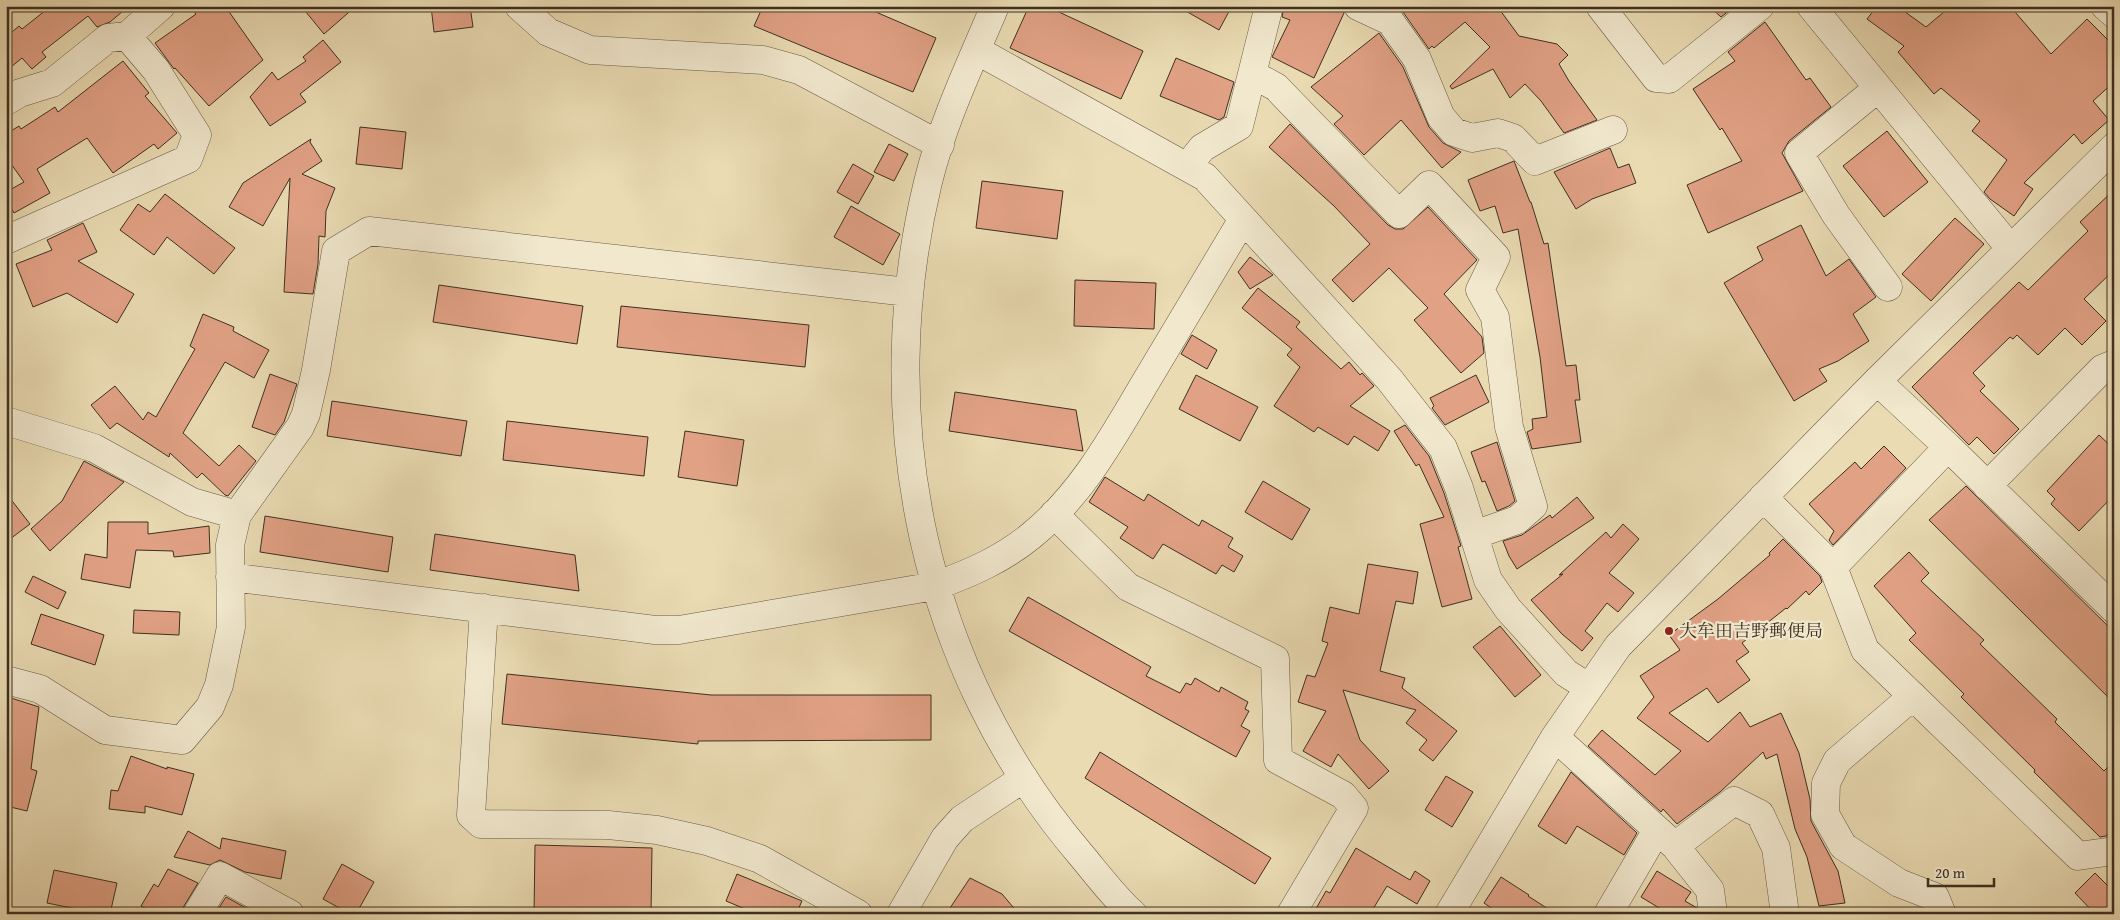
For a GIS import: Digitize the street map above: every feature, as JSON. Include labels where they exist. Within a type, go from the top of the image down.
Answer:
[{"type":"street","points":[[6,101],[20,93],[52,84],[108,38],[127,36],[161,6]]},
{"type":"street","points":[[519,6],[548,32],[590,50],[763,60],[799,70],[940,145]]},
{"type":"street","points":[[995,6],[952,107],[928,180],[908,292],[905,344],[906,426],[915,497],[935,586],[963,665],[1006,752],[1058,828],[1133,914]]},
{"type":"street","points":[[1187,167],[1202,148],[1238,126],[1269,6]]},
{"type":"street","points":[[1358,6],[1390,21],[1417,59],[1441,117],[1454,132],[1472,138],[1498,133],[1513,138],[1534,161],[1613,130]]},
{"type":"street","points":[[1600,6],[1656,78],[1669,79],[1760,6]]},
{"type":"street","points":[[1812,6],[2010,248]]},
{"type":"street","points":[[2105,6],[2114,14]]},
{"type":"street","points":[[6,240],[188,159],[197,135],[156,70],[127,36]]},
{"type":"street","points":[[976,50],[1205,177],[1389,379],[1443,448],[1459,488],[1488,580],[1508,609],[1566,673],[1588,687]]},
{"type":"street","points":[[1252,74],[1276,86],[1399,214],[1429,185],[1496,257],[1480,290],[1495,317],[1509,427],[1533,506],[1517,520],[1474,535]]},
{"type":"street","points":[[1878,88],[1799,153],[1836,215],[1888,287]]},
{"type":"street","points":[[1449,914],[1555,737],[1618,646],[1877,381],[2114,147]]},
{"type":"street","points":[[230,577],[655,630],[678,630],[935,586],[965,575],[1000,558],[1033,534],[1066,502],[1098,462],[1243,220]]},
{"type":"street","points":[[6,680],[40,690],[105,730],[182,740],[210,707],[219,685],[231,627],[230,544],[238,514],[300,427],[306,414],[316,370],[336,251],[368,231],[908,292]]},
{"type":"street","points":[[1987,486],[2102,369],[2114,364]]},
{"type":"street","points":[[1877,381],[1948,447],[2114,609]]},
{"type":"street","points":[[6,421],[94,448],[192,502],[238,514]]},
{"type":"street","points":[[1833,567],[1948,447]]},
{"type":"street","points":[[1763,497],[1833,567],[1865,650],[2078,856],[2114,851]]},
{"type":"street","points":[[1054,514],[1128,587],[1276,659],[1278,760],[1343,795],[1354,808],[1291,914]]},
{"type":"street","points":[[484,608],[471,815],[481,824],[608,825],[657,830],[706,841],[760,859],[858,914]]},
{"type":"street","points":[[1913,696],[1837,761],[1826,784],[1825,814],[1843,846],[1899,883],[1935,897],[1942,914]]},
{"type":"street","points":[[1555,737],[1666,838],[1710,890],[1713,914]]},
{"type":"street","points":[[901,914],[950,832],[969,814],[1024,778]]},
{"type":"street","points":[[1608,914],[1666,838],[1734,801],[1760,814],[1776,848],[1785,914]]},
{"type":"street","points":[[197,914],[220,876],[290,914]]},
{"type":"building","points":[[51,6],[129,6],[110,22],[97,27],[88,16],[42,52],[46,57],[32,69],[22,58],[6,71],[6,37],[19,26],[22,29]]},
{"type":"building","points":[[190,6],[225,6],[263,60],[209,106],[174,69],[155,43],[196,14]]},
{"type":"building","points":[[301,6],[356,6],[324,34]]},
{"type":"building","points":[[431,6],[470,6],[473,27],[434,32]]},
{"type":"building","points":[[763,6],[862,6],[936,38],[913,92],[754,26]]},
{"type":"building","points":[[1029,6],[1046,6],[1143,51],[1121,99],[1010,48]]},
{"type":"building","points":[[1177,6],[1232,6],[1219,30]]},
{"type":"building","points":[[1284,6],[1343,6],[1344,13],[1314,78],[1272,57],[1290,20],[1282,17]]},
{"type":"building","points":[[1395,6],[1497,6],[1519,36],[1557,44],[1568,55],[1559,64],[1597,120],[1564,133],[1541,101],[1525,84],[1510,98],[1493,69],[1452,89],[1450,86],[1490,47],[1465,22],[1434,48],[1432,46],[1429,49],[1403,12]]},
{"type":"building","points":[[1709,6],[1735,6],[1721,17]]},
{"type":"building","points":[[1877,6],[1897,6],[1926,27],[1951,6],[2010,6],[2051,54],[2087,19],[2114,46],[2114,82],[2093,101],[2109,120],[2082,144],[2074,134],[2024,183],[2033,189],[2014,216],[1990,199],[1984,192],[2007,160],[1972,131],[1980,121],[1941,88],[1934,94],[1898,52],[1904,46],[1867,19]]},
{"type":"building","points":[[1765,22],[1806,80],[1810,78],[1831,107],[1789,141],[1782,153],[1803,191],[1708,233],[1687,185],[1742,161],[1722,128],[1720,130],[1693,89],[1735,61],[1728,52]]},
{"type":"building","points":[[1379,33],[1403,67],[1429,127],[1443,143],[1461,152],[1442,168],[1401,120],[1364,155],[1334,124],[1343,116],[1311,87]]},
{"type":"building","points":[[323,40],[341,62],[300,94],[306,102],[270,126],[250,97],[272,72],[278,80],[306,61],[303,57]]},
{"type":"building","points":[[1176,58],[1234,82],[1224,117],[1219,120],[1160,96]]},
{"type":"building","points":[[123,61],[149,93],[145,96],[177,133],[158,149],[154,144],[113,173],[87,138],[37,169],[50,193],[14,213],[6,198],[6,192],[24,182],[6,157],[6,134],[19,126],[21,129],[55,107],[58,112]]},
{"type":"building","points":[[1290,124],[1388,225],[1395,229],[1403,229],[1428,207],[1477,260],[1444,294],[1482,337],[1484,353],[1461,373],[1414,320],[1428,308],[1389,268],[1353,302],[1332,280],[1370,244],[1334,206],[1269,147]]},
{"type":"building","points":[[360,127],[406,132],[402,169],[356,164]]},
{"type":"building","points":[[1887,131],[1928,182],[1884,217],[1843,166]]},
{"type":"building","points":[[311,139],[310,142],[322,161],[302,174],[335,188],[326,211],[325,237],[319,236],[318,264],[313,294],[284,292],[290,178],[263,226],[229,207],[243,183]]},
{"type":"building","points":[[889,144],[908,154],[894,181],[874,172]]},
{"type":"building","points":[[1610,148],[1618,168],[1629,164],[1636,183],[1592,199],[1576,209],[1554,172]]},
{"type":"building","points":[[1514,161],[1531,202],[1544,244],[1548,243],[1566,366],[1576,365],[1580,400],[1575,400],[1581,442],[1532,449],[1527,432],[1533,429],[1532,419],[1547,417],[1540,357],[1518,229],[1503,233],[1495,206],[1480,211],[1468,180]]},
{"type":"building","points":[[853,164],[874,176],[858,204],[837,192]]},
{"type":"building","points":[[982,181],[1063,191],[1057,239],[976,228]]},
{"type":"building","points":[[2114,190],[2114,270],[2084,299],[2106,321],[2082,345],[2065,328],[2038,355],[2017,335],[2013,339],[2010,337],[1973,373],[1985,386],[1980,391],[2019,429],[1994,454],[1977,437],[1969,445],[1912,387],[2019,282],[2028,290],[2088,231],[2080,222]]},
{"type":"building","points":[[165,194],[235,248],[214,274],[167,237],[154,255],[120,230],[138,204],[150,212]]},
{"type":"building","points":[[851,206],[900,234],[883,265],[834,237]]},
{"type":"building","points":[[1955,218],[1984,244],[1931,301],[1902,274]]},
{"type":"building","points":[[83,223],[97,252],[78,261],[134,294],[117,323],[67,293],[33,307],[16,264],[52,250],[47,240]]},
{"type":"building","points":[[1801,225],[1826,276],[1849,259],[1876,297],[1853,314],[1869,341],[1838,361],[1819,369],[1827,381],[1794,401],[1724,283],[1763,260],[1757,247]]},
{"type":"building","points":[[1250,257],[1273,275],[1250,289],[1238,272]]},
{"type":"building","points":[[1075,280],[1156,283],[1154,329],[1074,326]]},
{"type":"building","points":[[439,285],[583,306],[577,344],[433,322]]},
{"type":"building","points":[[1258,288],[1300,322],[1296,327],[1341,369],[1349,362],[1360,375],[1362,373],[1374,386],[1350,406],[1390,431],[1378,451],[1354,436],[1348,445],[1318,427],[1314,432],[1274,406],[1300,367],[1287,355],[1292,349],[1242,308]]},
{"type":"building","points":[[621,306],[809,325],[805,367],[617,347]]},
{"type":"building","points":[[203,314],[234,327],[233,331],[269,350],[254,378],[225,362],[183,433],[219,466],[239,445],[256,461],[228,496],[202,473],[197,478],[170,453],[169,457],[117,423],[110,429],[91,405],[115,386],[143,420],[148,412],[156,417],[195,349],[190,346]]},
{"type":"building","points":[[1192,335],[1217,350],[1207,369],[1181,354]]},
{"type":"building","points":[[270,374],[297,384],[284,422],[275,435],[252,427]]},
{"type":"building","points":[[1196,375],[1258,407],[1240,441],[1179,409]]},
{"type":"building","points":[[1476,375],[1489,402],[1445,425],[1432,408],[1434,406],[1430,398]]},
{"type":"building","points":[[955,392],[1076,410],[1083,451],[949,431]]},
{"type":"building","points":[[332,401],[467,421],[461,456],[327,436]]},
{"type":"building","points":[[507,421],[648,437],[644,476],[503,460]]},
{"type":"building","points":[[1405,425],[1429,456],[1444,493],[1461,546],[1458,547],[1472,599],[1442,607],[1420,524],[1444,517],[1419,464],[1416,466],[1394,431]]},
{"type":"building","points":[[685,431],[744,440],[737,486],[678,477]]},
{"type":"building","points":[[2099,435],[2114,449],[2114,495],[2079,531],[2051,504],[2055,499],[2047,491]]},
{"type":"building","points":[[1497,442],[1515,501],[1497,511],[1485,481],[1482,482],[1471,452]]},
{"type":"building","points":[[1884,446],[1906,468],[1833,545],[1829,540],[1834,531],[1809,504],[1855,462],[1861,469]]},
{"type":"building","points":[[84,461],[124,482],[50,551],[31,529],[62,501]]},
{"type":"building","points":[[1105,477],[1144,501],[1148,494],[1199,526],[1202,520],[1233,538],[1228,547],[1243,556],[1234,572],[1222,565],[1216,574],[1163,544],[1153,559],[1120,538],[1128,527],[1089,502]]},
{"type":"building","points":[[1263,481],[1310,509],[1292,540],[1245,512]]},
{"type":"building","points":[[1966,486],[2114,632],[2114,703],[1929,520]]},
{"type":"building","points":[[6,493],[30,524],[6,542]]},
{"type":"building","points":[[1577,497],[1594,518],[1517,569],[1503,541],[1522,535],[1550,515],[1552,518]]},
{"type":"building","points":[[265,516],[393,537],[388,572],[260,552]]},
{"type":"building","points":[[108,522],[148,522],[148,534],[209,526],[210,553],[174,557],[173,551],[136,550],[130,588],[81,579],[85,554],[107,558]]},
{"type":"building","points":[[1623,524],[1639,539],[1609,573],[1634,593],[1618,612],[1607,603],[1585,631],[1593,638],[1582,651],[1562,634],[1531,600],[1563,574],[1559,575],[1606,532],[1611,538]]},
{"type":"building","points":[[435,534],[575,555],[579,591],[430,570]]},
{"type":"building","points":[[1783,539],[1820,576],[1822,582],[1809,595],[1806,591],[1787,609],[1742,643],[1749,652],[1736,661],[1750,680],[1718,703],[1707,688],[1669,713],[1708,742],[1740,712],[1750,727],[1781,713],[1799,753],[1810,799],[1811,821],[1838,871],[1845,903],[1819,906],[1807,857],[1795,829],[1777,754],[1766,759],[1763,752],[1720,792],[1677,824],[1663,809],[1661,812],[1588,746],[1602,730],[1655,775],[1681,751],[1637,718],[1654,697],[1640,676],[1680,650],[1669,635],[1718,599],[1770,555],[1769,553]]},
{"type":"building","points":[[1909,552],[1929,573],[1921,581],[1984,640],[1980,644],[2057,719],[2055,722],[2104,771],[2114,761],[2114,829],[2106,836],[2100,837],[2034,772],[2035,770],[1961,697],[1964,694],[1909,640],[1916,633],[1874,586]]},
{"type":"building","points":[[1368,564],[1418,572],[1413,604],[1396,601],[1380,671],[1405,678],[1402,688],[1457,731],[1433,761],[1419,750],[1427,740],[1406,723],[1416,710],[1343,690],[1360,740],[1389,771],[1369,789],[1338,754],[1331,767],[1303,751],[1326,711],[1298,702],[1307,675],[1315,677],[1328,643],[1322,641],[1330,607],[1359,614]]},
{"type":"building","points":[[33,576],[66,592],[58,609],[25,592]]},
{"type":"building","points":[[1028,597],[1151,667],[1146,676],[1180,693],[1186,683],[1191,685],[1195,678],[1219,692],[1221,687],[1248,702],[1245,709],[1249,711],[1241,726],[1250,731],[1236,757],[1009,631]]},
{"type":"building","points":[[134,610],[180,612],[179,635],[133,633]]},
{"type":"building","points":[[41,614],[104,635],[95,665],[31,644]]},
{"type":"building","points":[[1500,626],[1541,675],[1515,697],[1473,647]]},
{"type":"building","points":[[507,674],[711,695],[931,695],[931,740],[698,741],[698,744],[502,724]]},
{"type":"building","points":[[8,697],[39,707],[31,769],[37,771],[27,811],[6,806]]},
{"type":"building","points":[[1100,752],[1271,858],[1255,884],[1085,778]]},
{"type":"building","points":[[131,756],[167,769],[167,767],[194,774],[182,815],[145,806],[145,813],[109,809],[111,790],[118,791]]},
{"type":"building","points":[[1571,772],[1637,833],[1624,855],[1577,826],[1566,844],[1538,826]]},
{"type":"building","points":[[1446,776],[1473,792],[1452,827],[1425,810]]},
{"type":"building","points":[[188,831],[220,849],[222,838],[286,851],[281,879],[245,872],[220,860],[210,865],[174,857]]},
{"type":"building","points":[[535,845],[652,848],[651,914],[534,914]]},
{"type":"building","points":[[1356,848],[1410,880],[1415,871],[1430,881],[1417,904],[1387,886],[1370,914],[1313,914],[1326,891],[1330,893]]},
{"type":"building","points":[[342,864],[374,882],[356,914],[350,914],[323,899]]},
{"type":"building","points":[[168,869],[198,883],[181,914],[155,914],[141,906],[154,884],[158,887]]},
{"type":"building","points":[[54,870],[117,883],[110,914],[101,914],[47,903]]},
{"type":"building","points":[[1657,871],[1691,892],[1685,901],[1697,908],[1697,914],[1669,914],[1641,897]]},
{"type":"building","points":[[2095,873],[2114,892],[2114,914],[2095,914],[2075,893]]},
{"type":"building","points":[[737,874],[802,901],[796,914],[757,914],[726,901]]},
{"type":"building","points":[[1501,877],[1556,914],[1500,914],[1484,903]]},
{"type":"building","points":[[970,878],[1002,894],[1019,914],[946,914]]},
{"type":"building","points":[[226,897],[257,914],[215,914]]},
{"type":"place","name":"大牟田吉野郵便局","points":[[1669,631]]}]
